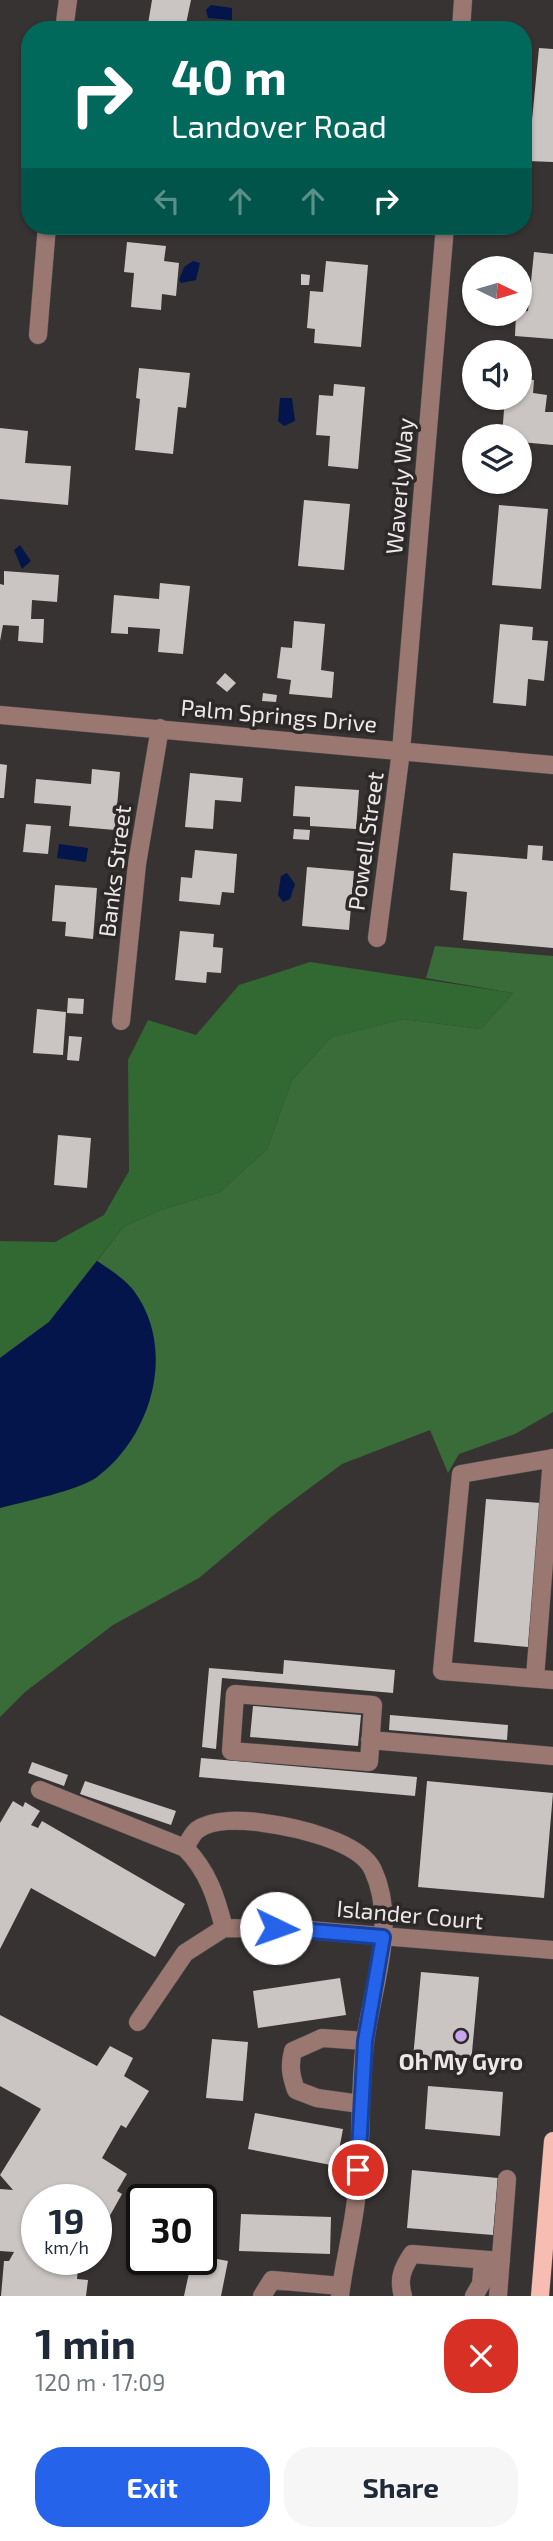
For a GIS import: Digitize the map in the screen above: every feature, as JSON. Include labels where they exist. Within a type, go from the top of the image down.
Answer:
[{"type":"main road","points":[[540,2296],[553,2141]]},
{"type":"street","points":[[65,21],[68,0]]},
{"type":"street","points":[[462,21],[463,0]]},
{"type":"street","points":[[38,335],[46,235]]},
{"type":"street","name":"Waverly Way","points":[[401,751],[444,235]]},
{"type":"street","name":"Palm Springs Drive","points":[[0,715],[553,765]]},
{"type":"street","name":"Banks Street","points":[[121,1021],[137,864],[160,728]]},
{"type":"street","name":"Powell Street","points":[[377,938],[401,751]]},
{"type":"street","points":[[552,1458],[544,1679],[442,1671],[461,1474],[552,1458]]},
{"type":"street","points":[[235,1694],[373,1706],[370,1740],[369,1762],[231,1751],[235,1694]]},
{"type":"street","points":[[370,1740],[553,1756]]},
{"type":"street","points":[[40,1790],[185,1848],[201,1864],[216,1896],[223,1928],[185,1953],[138,2022]]},
{"type":"street","points":[[185,1848],[197,1830],[222,1822],[260,1822],[309,1829],[345,1846],[372,1867],[384,1902],[383,1937],[365,2041],[359,2104],[357,2192],[341,2291],[272,2280],[262,2296]]},
{"type":"street","name":"Islander Court","points":[[223,1928],[296,1929],[553,1950]]},
{"type":"street","points":[[359,2104],[317,2098],[296,2090],[290,2075],[291,2061],[293,2051],[322,2038],[365,2041]]},
{"type":"street","points":[[474,2296],[492,2260],[507,2179]]},
{"type":"street","points":[[404,2296],[400,2286],[402,2269],[412,2254],[492,2260]]},
{"type":"street","points":[[492,2260],[498,2296]]},
{"type":"green space","points":[[435,946],[553,956],[553,1412],[515,1434],[459,1454],[448,1473],[430,1430],[342,1464],[275,1514],[199,1578],[113,1625],[25,1692],[0,1717],[0,1508],[96,1478],[110,1270],[97,1261],[123,1227],[160,1210],[220,1192],[267,1149],[292,1080],[331,1037],[403,1019],[481,1029],[513,993],[426,978]]},
{"type":"green space","points":[[310,962],[513,993],[481,1029],[403,1019],[331,1037],[292,1080],[267,1149],[220,1192],[160,1210],[123,1227],[49,1322],[0,1358],[0,1241],[55,1242],[104,1215],[129,1171],[128,1060],[148,1020],[196,1035],[239,985]]},
{"type":"shaded area","points":[[211,5],[232,8],[232,20],[208,18],[206,10]]},
{"type":"shaded area","points":[[193,261],[200,263],[196,280],[181,283],[179,280],[184,267]]},
{"type":"shaded area","points":[[280,398],[292,398],[295,421],[284,426],[278,421]]},
{"type":"shaded area","points":[[20,545],[31,561],[22,569],[14,550]]},
{"type":"shaded area","points":[[59,844],[88,848],[86,862],[57,858]]},
{"type":"shaded area","points":[[287,873],[295,884],[290,899],[283,902],[278,895],[281,876]]},
{"type":"shaded area","points":[[97,1261],[117,1274],[134,1291],[147,1314],[154,1339],[156,1365],[144,1415],[132,1439],[116,1460],[97,1477],[65,1491],[0,1508],[0,1358],[49,1322]]},
{"type":"building","points":[[152,0],[191,0],[187,21],[148,21]]},
{"type":"building","points":[[539,48],[553,49],[553,162],[532,161],[532,120]]},
{"type":"building","points":[[127,242],[166,246],[164,261],[179,263],[176,296],[162,294],[161,310],[131,307],[134,273],[124,272]]},
{"type":"building","points":[[534,252],[553,254],[553,339],[515,336],[515,326],[532,326]]},
{"type":"building","points":[[326,261],[368,265],[361,347],[314,343],[315,329],[307,328],[310,291],[323,292]]},
{"type":"building","points":[[301,274],[310,275],[309,285],[301,285]]},
{"type":"building","points":[[139,368],[190,373],[186,408],[178,407],[173,454],[135,450],[140,399],[136,398]]},
{"type":"building","points":[[532,380],[534,380],[533,393],[547,395],[545,412],[553,412],[553,445],[532,443],[532,424],[503,424],[504,410],[532,410]]},
{"type":"building","points":[[334,384],[365,387],[358,469],[328,466],[330,436],[316,435],[319,395],[333,396]]},
{"type":"building","points":[[0,428],[28,431],[25,463],[71,466],[68,505],[0,499]]},
{"type":"building","points":[[304,500],[350,504],[344,570],[298,566]]},
{"type":"building","points":[[499,505],[548,509],[541,589],[492,585]]},
{"type":"building","points":[[4,571],[59,575],[57,602],[32,600],[31,619],[44,619],[43,643],[18,641],[19,626],[3,625],[0,641],[0,584],[4,585]]},
{"type":"building","points":[[160,583],[190,586],[183,654],[158,652],[160,629],[128,627],[128,634],[111,633],[114,595],[159,599]]},
{"type":"building","points":[[294,621],[325,624],[321,670],[334,672],[332,698],[289,694],[291,680],[277,678],[281,647],[292,648]]},
{"type":"building","points":[[500,624],[533,627],[532,640],[548,641],[544,681],[528,679],[526,706],[493,703]]},
{"type":"building","points":[[225,673],[236,683],[227,692],[216,683]]},
{"type":"building","points":[[263,693],[277,695],[276,702],[262,701]]},
{"type":"building","points":[[0,764],[7,765],[4,798],[0,798]]},
{"type":"building","points":[[92,769],[120,772],[115,830],[69,826],[71,806],[34,803],[36,779],[91,784]]},
{"type":"building","points":[[190,773],[243,778],[241,802],[215,800],[213,829],[185,827]]},
{"type":"building","points":[[295,786],[359,790],[356,829],[310,826],[310,817],[293,816]]},
{"type":"building","points":[[26,824],[51,826],[48,854],[23,852]]},
{"type":"building","points":[[294,829],[310,830],[309,840],[293,839]]},
{"type":"building","points":[[528,845],[543,846],[542,860],[553,861],[553,948],[463,940],[467,892],[450,890],[453,853],[527,859]]},
{"type":"building","points":[[195,850],[237,854],[234,893],[222,892],[220,905],[179,901],[181,877],[192,878]]},
{"type":"building","points":[[307,867],[354,871],[349,930],[302,926]]},
{"type":"building","points":[[55,885],[97,888],[93,939],[65,936],[66,922],[52,921]]},
{"type":"building","points":[[180,931],[214,934],[213,947],[223,948],[221,973],[207,972],[206,983],[175,980]]},
{"type":"building","points":[[68,998],[84,999],[83,1014],[67,1013]]},
{"type":"building","points":[[37,1009],[66,1012],[63,1055],[33,1053]]},
{"type":"building","points":[[69,1036],[82,1037],[79,1061],[67,1060]]},
{"type":"building","points":[[58,1135],[91,1138],[87,1188],[54,1185]]},
{"type":"building","points":[[486,1499],[541,1503],[528,1647],[474,1642]]},
{"type":"building","points":[[284,1660],[395,1670],[393,1693],[222,1678],[216,1749],[202,1747],[209,1668],[283,1674]]},
{"type":"building","points":[[253,1706],[361,1715],[358,1746],[250,1737]]},
{"type":"building","points":[[390,1715],[508,1725],[507,1740],[389,1730]]},
{"type":"building","points":[[201,1758],[417,1777],[415,1796],[199,1777]]},
{"type":"building","points":[[32,1762],[68,1775],[64,1786],[28,1773]]},
{"type":"building","points":[[85,1781],[176,1811],[171,1825],[80,1794]]},
{"type":"building","points":[[427,1781],[553,1793],[544,1898],[418,1887]]},
{"type":"building","points":[[13,1801],[23,1807],[25,1802],[40,1811],[31,1825],[38,1828],[42,1821],[185,1904],[155,1957],[31,1888],[0,1949],[0,1823]]},
{"type":"building","points":[[421,1972],[479,1977],[471,2063],[413,2058]]},
{"type":"building","points":[[340,1978],[346,2015],[258,2028],[253,1991]]},
{"type":"building","points":[[0,2015],[97,2066],[110,2046],[133,2058],[124,2076],[149,2091],[126,2128],[121,2125],[102,2158],[127,2174],[117,2191],[122,2194],[112,2212],[112,2184],[21,2184],[21,2275],[77,2275],[77,2279],[88,2280],[86,2296],[1,2296],[4,2261],[9,2261],[14,2252],[0,2251],[0,2189],[13,2190],[0,2175],[41,2109],[0,2086]]},
{"type":"building","points":[[212,2039],[248,2042],[243,2101],[206,2098]]},
{"type":"building","points":[[428,2086],[503,2092],[500,2136],[425,2129]]},
{"type":"building","points":[[255,2113],[343,2129],[336,2166],[248,2149]]},
{"type":"building","points":[[412,2170],[498,2178],[493,2235],[407,2228]]},
{"type":"building","points":[[241,2214],[331,2217],[330,2254],[239,2251]]},
{"type":"building","points":[[217,2259],[228,2261],[221,2296],[184,2296],[189,2275],[217,2275]]},
{"type":"place","name":"Oh My Gyro","points":[[461,2036]]},
{"type":"route","points":[[276,1928],[383,1937],[365,2041],[359,2104],[358,2170]]}]
